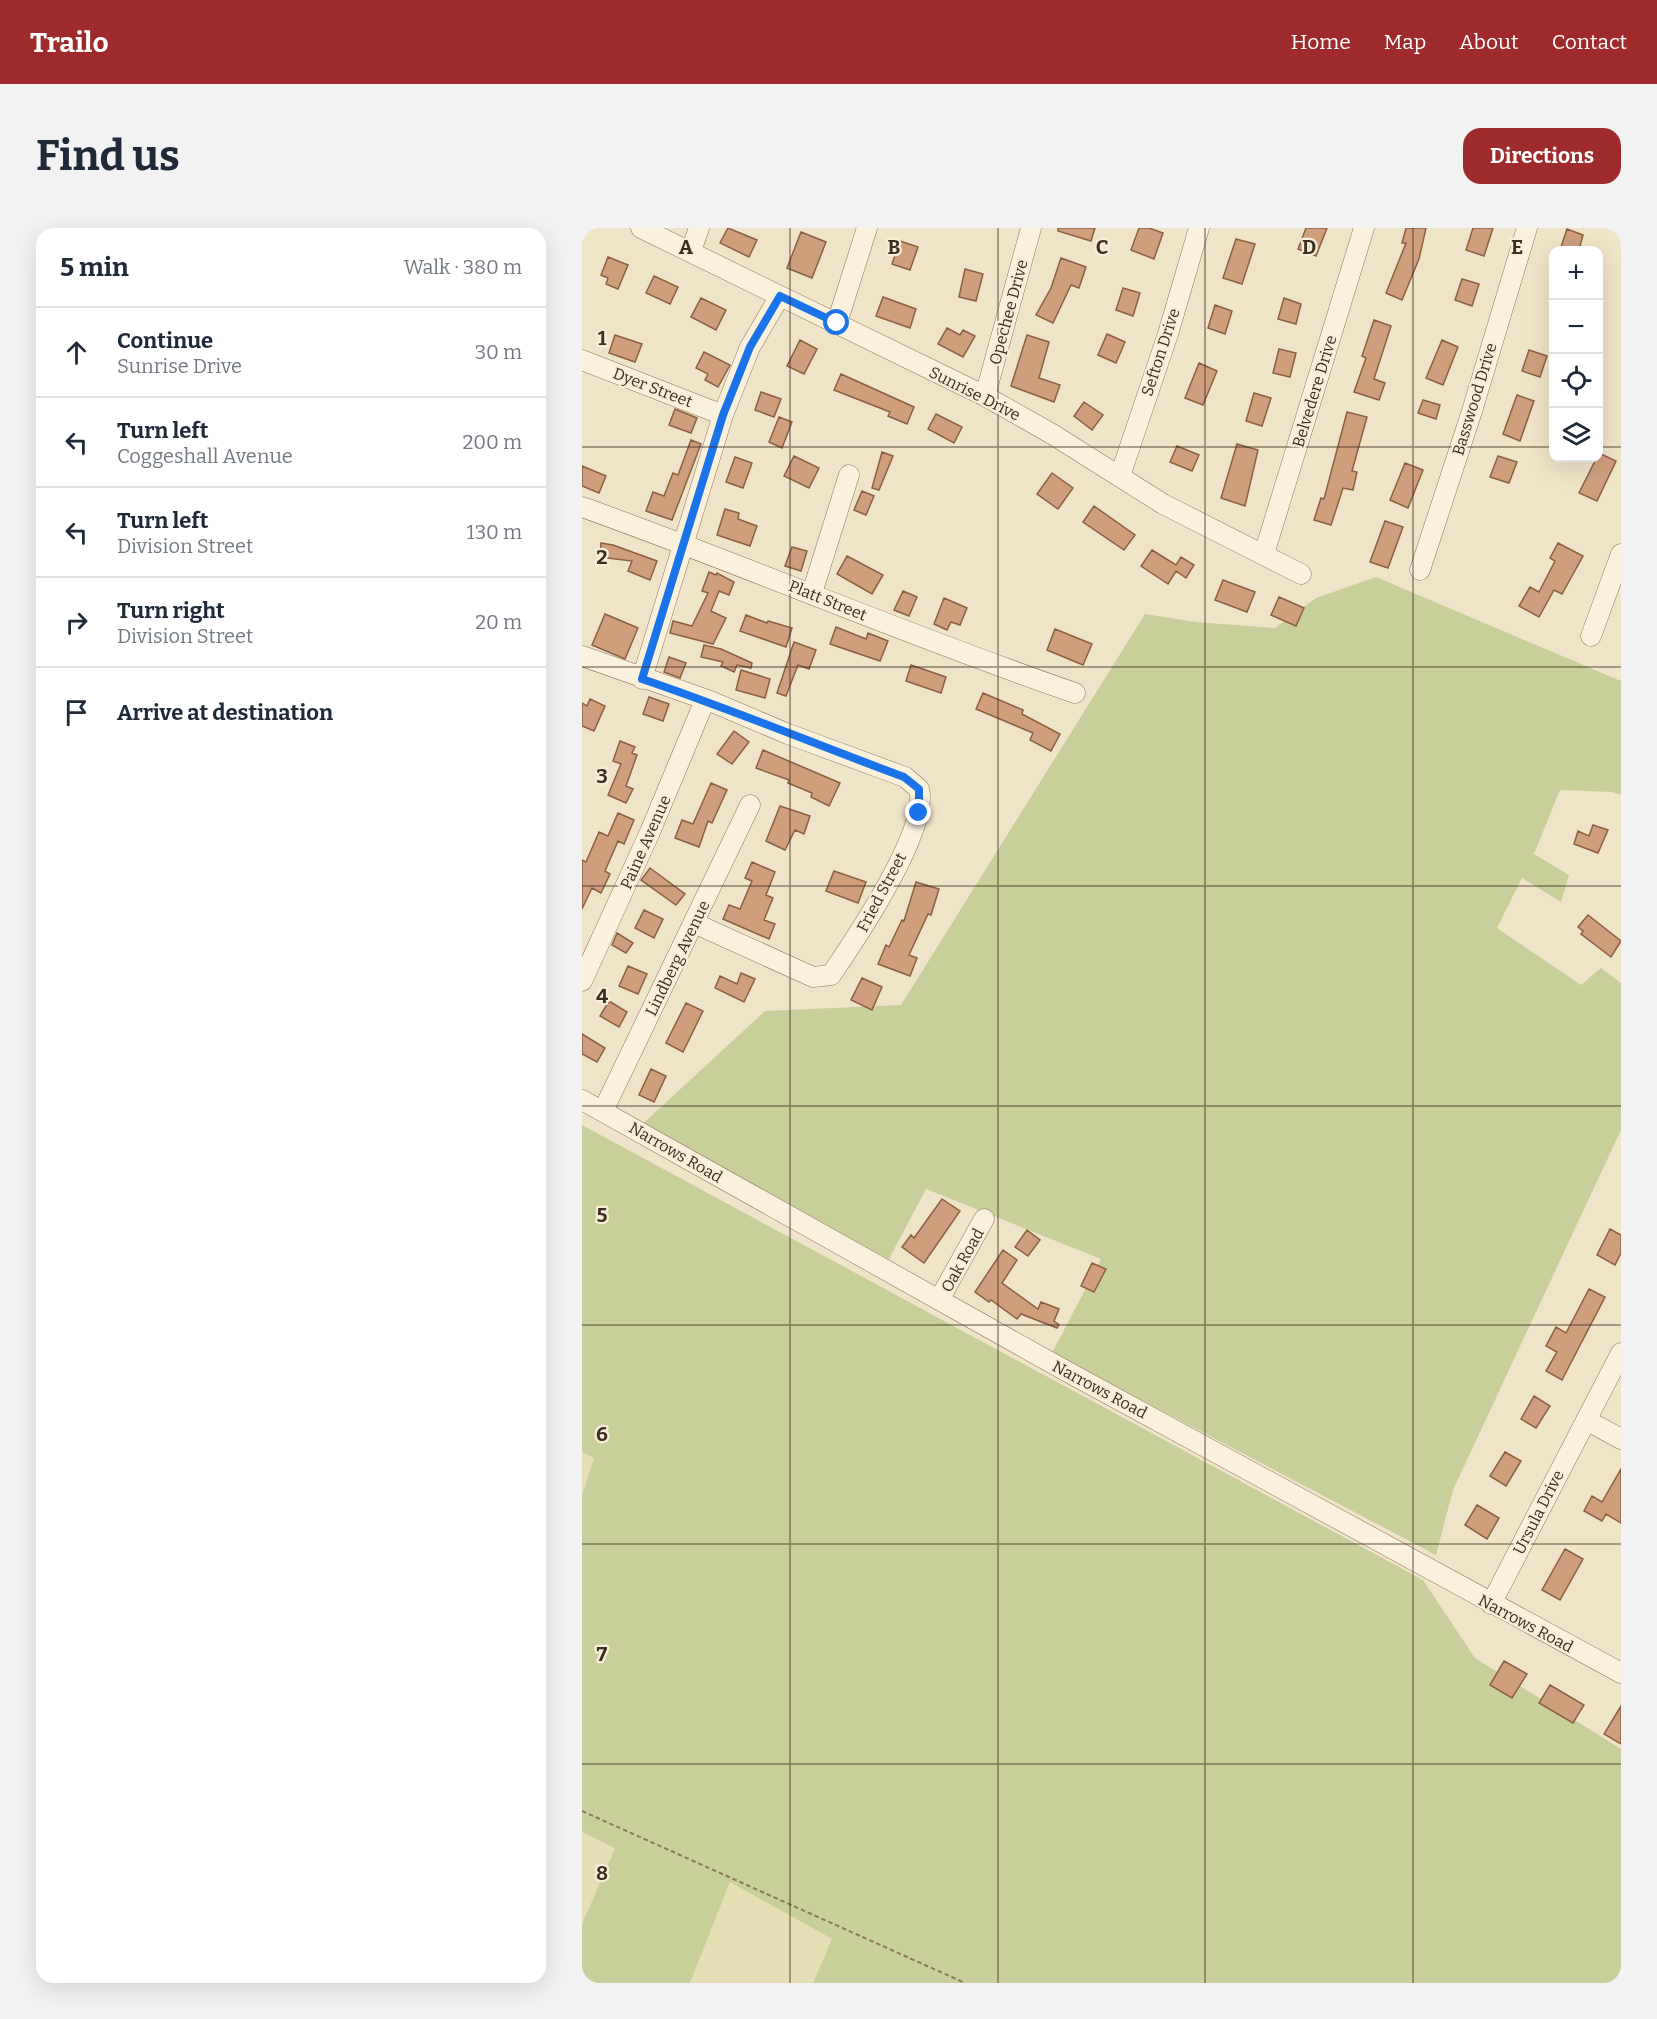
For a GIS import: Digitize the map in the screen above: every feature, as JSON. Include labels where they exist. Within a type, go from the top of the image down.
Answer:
[{"type":"street","name":"Sunrise Drive","points":[[641,228],[985,396],[1052,434],[1180,513],[1301,574]]},
{"type":"street","points":[[691,252],[699,228]]},
{"type":"street","points":[[837,323],[867,228]]},
{"type":"street","name":"Opechee Drive","points":[[985,396],[1031,228]]},
{"type":"street","name":"Sefton Drive","points":[[1119,476],[1168,334],[1199,228]]},
{"type":"street","name":"Belvedere Drive","points":[[1264,554],[1364,228]]},
{"type":"street","name":"Basswood Drive","points":[[1420,570],[1472,411],[1527,228]]},
{"type":"street","points":[[642,679],[723,415],[750,347],[780,296]]},
{"type":"street","name":"Dyer Street","points":[[582,360],[723,415]]},
{"type":"street","points":[[812,593],[849,475]]},
{"type":"street","name":"Platt Street","points":[[582,507],[812,593],[994,665],[1075,693]]},
{"type":"street","points":[[1591,636],[1621,554]]},
{"type":"street","points":[[582,656],[705,700]]},
{"type":"street","name":"Fried Street","points":[[694,922],[813,978],[831,975],[870,918],[913,830],[919,813],[920,798],[919,789],[904,777],[705,700]]},
{"type":"street","name":"Paine Avenue","points":[[582,981],[650,832],[705,700]]},
{"type":"street","name":"Lindberg Avenue","points":[[603,1111],[750,805]]},
{"type":"street","name":"Narrows Road","points":[[582,1100],[939,1300],[1491,1604],[1621,1673]]},
{"type":"street","name":"Oak Road","points":[[939,1300],[984,1219]]},
{"type":"street","name":"Ursula Drive","points":[[1491,1604],[1621,1353]]},
{"type":"street","points":[[1586,1420],[1621,1439]]},
{"type":"path","points":[[582,1811],[965,1983]]},
{"type":"shaded area","points":[[582,1452],[594,1458],[582,1495]]},
{"type":"shaded area","points":[[582,1832],[615,1847],[582,1924]]},
{"type":"shaded area","points":[[730,1882],[833,1940],[813,1983],[690,1983]]},
{"type":"green space","points":[[1376,577],[1621,681],[1621,795],[1612,792],[1560,790],[1534,854],[1569,875],[1561,902],[1522,878],[1497,928],[1581,985],[1601,968],[1621,983],[1621,1130],[1453,1490],[1436,1555],[1052,1353],[1101,1259],[926,1189],[889,1259],[637,1129],[765,1011],[901,1005],[1145,614],[1195,622],[1275,628],[1316,598]]},
{"type":"green space","points":[[582,1125],[1423,1580],[1475,1658],[1621,1749],[1621,1983],[813,1983],[832,1939],[730,1882],[690,1983],[582,1983],[582,1924],[615,1848],[582,1832],[582,1495],[594,1458],[582,1452]]},
{"type":"building","points":[[728,228],[757,240],[749,257],[720,243]]},
{"type":"building","points":[[1058,228],[1095,228],[1091,241],[1058,231]]},
{"type":"building","points":[[1139,228],[1149,228],[1163,233],[1154,259],[1131,250]]},
{"type":"building","points":[[1306,228],[1327,228],[1316,256],[1298,249]]},
{"type":"building","points":[[1406,228],[1426,228],[1419,259],[1402,300],[1386,293],[1406,243],[1402,243]]},
{"type":"building","points":[[1473,228],[1493,228],[1484,256],[1466,250]]},
{"type":"building","points":[[1567,229],[1583,235],[1580,246],[1561,246]]},
{"type":"building","points":[[801,232],[826,242],[812,278],[787,268]]},
{"type":"building","points":[[1236,239],[1255,244],[1242,284],[1223,278]]},
{"type":"building","points":[[900,241],[918,247],[910,270],[892,264]]},
{"type":"building","points":[[608,257],[628,265],[618,289],[606,284],[608,278],[601,275]]},
{"type":"building","points":[[1061,258],[1086,267],[1079,288],[1071,285],[1053,323],[1036,315],[1051,288]]},
{"type":"building","points":[[965,269],[983,274],[976,301],[959,297]]},
{"type":"building","points":[[654,276],[678,287],[670,304],[646,293]]},
{"type":"building","points":[[1462,279],[1479,284],[1472,306],[1455,300]]},
{"type":"building","points":[[1123,288],[1140,293],[1133,316],[1116,310]]},
{"type":"building","points":[[883,297],[916,309],[910,328],[876,316]]},
{"type":"building","points":[[701,298],[726,310],[716,330],[691,317]]},
{"type":"building","points":[[1284,298],[1301,304],[1296,324],[1278,319]]},
{"type":"building","points":[[1215,305],[1232,311],[1225,334],[1208,328]]},
{"type":"building","points":[[1374,320],[1391,326],[1374,379],[1385,383],[1379,400],[1354,392],[1366,358],[1362,356]]},
{"type":"building","points":[[947,328],[960,335],[963,330],[975,336],[963,357],[938,344]]},
{"type":"building","points":[[1107,334],[1125,342],[1116,363],[1098,355]]},
{"type":"building","points":[[615,335],[642,344],[635,362],[609,353]]},
{"type":"building","points":[[1027,335],[1049,342],[1039,378],[1060,385],[1054,402],[1011,386]]},
{"type":"building","points":[[800,340],[817,349],[804,374],[787,366]]},
{"type":"building","points":[[1442,340],[1458,347],[1443,385],[1426,378]]},
{"type":"building","points":[[1279,349],[1296,353],[1290,377],[1273,373]]},
{"type":"building","points":[[1529,350],[1547,356],[1540,377],[1522,371]]},
{"type":"building","points":[[704,352],[730,365],[718,387],[705,380],[708,374],[696,368]]},
{"type":"building","points":[[1199,363],[1217,371],[1203,405],[1185,398]]},
{"type":"building","points":[[841,374],[914,407],[907,424],[888,416],[890,412],[834,390]]},
{"type":"building","points":[[761,392],[781,399],[774,417],[755,410]]},
{"type":"building","points":[[1254,393],[1271,398],[1262,426],[1246,421]]},
{"type":"building","points":[[1517,395],[1534,401],[1520,441],[1503,434]]},
{"type":"building","points":[[1423,400],[1440,405],[1436,419],[1418,413]]},
{"type":"building","points":[[1084,402],[1103,415],[1092,430],[1074,416]]},
{"type":"building","points":[[675,409],[697,418],[691,433],[669,425]]},
{"type":"building","points":[[1347,412],[1367,417],[1352,471],[1357,472],[1353,490],[1343,488],[1331,525],[1314,520],[1321,498],[1324,499]]},
{"type":"building","points":[[936,414],[962,427],[954,443],[928,429]]},
{"type":"building","points":[[779,417],[792,422],[782,448],[769,442]]},
{"type":"building","points":[[691,440],[701,444],[672,520],[646,511],[653,492],[664,496],[673,473],[678,475]]},
{"type":"building","points":[[1237,444],[1258,450],[1245,506],[1221,498]]},
{"type":"building","points":[[1177,446],[1199,455],[1192,471],[1170,462]]},
{"type":"building","points":[[882,452],[893,456],[879,490],[872,488]]},
{"type":"building","points":[[1603,455],[1616,461],[1597,501],[1579,493],[1594,462],[1603,462]]},
{"type":"building","points":[[794,456],[819,468],[809,488],[784,476]]},
{"type":"building","points":[[1498,456],[1517,462],[1509,483],[1490,477]]},
{"type":"building","points":[[735,457],[752,463],[743,488],[726,482]]},
{"type":"building","points":[[1405,463],[1423,470],[1408,508],[1390,500]]},
{"type":"building","points":[[582,466],[606,476],[599,493],[582,486]]},
{"type":"building","points":[[1052,473],[1073,488],[1058,509],[1037,494]]},
{"type":"building","points":[[862,491],[874,496],[866,515],[854,510]]},
{"type":"building","points":[[1094,506],[1135,535],[1124,550],[1083,522]]},
{"type":"building","points":[[725,509],[739,513],[738,519],[757,526],[750,546],[717,535]]},
{"type":"building","points":[[1385,521],[1403,527],[1388,568],[1370,562]]},
{"type":"building","points":[[601,543],[657,561],[650,580],[628,571],[632,561],[600,557]]},
{"type":"building","points":[[1558,543],[1583,556],[1562,594],[1554,590],[1539,617],[1519,606],[1530,587],[1539,592],[1555,561],[1550,558]]},
{"type":"building","points":[[792,547],[807,551],[801,571],[785,566]]},
{"type":"building","points":[[1152,550],[1176,565],[1181,557],[1194,565],[1186,578],[1176,571],[1168,584],[1141,566]]},
{"type":"building","points":[[847,556],[883,575],[872,594],[837,574]]},
{"type":"building","points":[[709,572],[716,575],[717,573],[734,582],[729,595],[719,591],[711,611],[726,618],[713,644],[670,633],[673,621],[692,626],[708,593],[702,591]]},
{"type":"building","points":[[1223,580],[1255,592],[1247,612],[1215,600]]},
{"type":"building","points":[[903,591],[917,597],[909,616],[894,610]]},
{"type":"building","points":[[1279,597],[1304,608],[1296,626],[1271,615]]},
{"type":"building","points":[[944,598],[967,608],[960,625],[951,622],[947,630],[934,624]]},
{"type":"building","points":[[605,614],[638,628],[625,659],[592,645]]},
{"type":"building","points":[[746,615],[767,623],[768,621],[792,628],[786,647],[740,631]]},
{"type":"building","points":[[836,627],[866,639],[868,633],[888,641],[880,661],[830,644]]},
{"type":"building","points":[[1055,629],[1092,644],[1083,665],[1047,650]]},
{"type":"building","points":[[794,642],[816,650],[809,669],[798,665],[786,696],[777,693]]},
{"type":"building","points":[[704,645],[721,649],[752,663],[751,668],[737,665],[734,672],[721,666],[723,662],[701,657]]},
{"type":"building","points":[[669,657],[686,663],[680,678],[664,672]]},
{"type":"building","points":[[911,665],[946,677],[941,693],[906,681]]},
{"type":"building","points":[[741,670],[770,679],[765,698],[736,690]]},
{"type":"building","points":[[983,693],[1023,710],[1022,714],[1060,734],[1051,751],[1030,740],[1033,733],[976,709]]},
{"type":"building","points":[[649,697],[669,704],[663,721],[643,714]]},
{"type":"building","points":[[590,699],[605,706],[594,731],[582,726],[582,703],[587,706]]},
{"type":"building","points":[[734,731],[749,742],[732,764],[717,754]]},
{"type":"building","points":[[620,741],[635,747],[632,753],[637,755],[626,786],[633,789],[626,803],[608,795],[621,764],[613,761]]},
{"type":"building","points":[[763,750],[840,783],[829,806],[811,797],[812,793],[788,783],[789,780],[756,768]]},
{"type":"building","points":[[711,783],[727,790],[712,823],[708,821],[699,847],[675,838],[682,820],[693,824]]},
{"type":"building","points":[[780,806],[810,816],[804,834],[795,830],[785,850],[766,841]]},
{"type":"building","points":[[618,813],[634,820],[624,844],[618,841],[605,871],[610,874],[601,893],[592,888],[582,909],[582,860],[586,862],[599,832],[608,836]]},
{"type":"building","points":[[1593,825],[1608,830],[1598,853],[1574,844],[1578,831],[1589,836]]},
{"type":"building","points":[[752,862],[775,872],[766,895],[773,898],[764,920],[775,924],[769,939],[723,919],[729,905],[740,909],[752,881],[745,878]]},
{"type":"building","points":[[650,868],[685,894],[676,905],[641,880]]},
{"type":"building","points":[[834,871],[866,882],[858,903],[826,891]]},
{"type":"building","points":[[916,882],[939,889],[931,915],[928,914],[909,955],[917,958],[910,976],[878,964],[886,945],[889,947],[902,920],[904,921]]},
{"type":"building","points":[[644,910],[663,919],[654,938],[635,928]]},
{"type":"building","points":[[1588,915],[1621,941],[1611,957],[1581,934],[1583,931],[1578,927]]},
{"type":"building","points":[[617,933],[633,943],[626,953],[612,945]]},
{"type":"building","points":[[628,966],[647,974],[638,994],[619,986]]},
{"type":"building","points":[[741,973],[755,979],[744,1002],[715,988],[720,976],[737,984]]},
{"type":"building","points":[[862,978],[882,987],[872,1010],[851,1000]]},
{"type":"building","points":[[609,1001],[627,1012],[619,1027],[600,1016]]},
{"type":"building","points":[[686,1003],[703,1011],[683,1052],[666,1043]]},
{"type":"building","points":[[582,1034],[605,1048],[597,1062],[582,1054]]},
{"type":"building","points":[[651,1069],[666,1076],[654,1102],[639,1095]]},
{"type":"building","points":[[942,1199],[960,1211],[924,1263],[902,1247],[911,1235],[914,1238]]},
{"type":"building","points":[[1610,1229],[1621,1235],[1621,1253],[1615,1265],[1597,1255]]},
{"type":"building","points":[[1027,1230],[1040,1240],[1028,1256],[1015,1247]]},
{"type":"building","points":[[1003,1250],[1017,1260],[1002,1283],[1038,1309],[1041,1302],[1059,1309],[1054,1321],[1059,1325],[1057,1328],[1021,1314],[1017,1319],[991,1300],[989,1302],[975,1292]]},
{"type":"building","points":[[1092,1263],[1106,1269],[1094,1292],[1081,1286]]},
{"type":"building","points":[[1589,1289],[1605,1297],[1562,1380],[1546,1371],[1557,1352],[1546,1346],[1556,1327],[1566,1333]]},
{"type":"building","points":[[1534,1396],[1550,1406],[1536,1428],[1521,1419]]},
{"type":"building","points":[[1505,1452],[1521,1461],[1506,1486],[1490,1476]]},
{"type":"building","points":[[1621,1469],[1621,1523],[1606,1514],[1602,1521],[1584,1511],[1592,1496],[1602,1502]]},
{"type":"building","points":[[1477,1505],[1499,1518],[1487,1539],[1465,1525]]},
{"type":"building","points":[[1565,1549],[1583,1559],[1560,1600],[1542,1590]]},
{"type":"building","points":[[1504,1661],[1527,1674],[1512,1698],[1490,1685]]},
{"type":"building","points":[[1550,1685],[1584,1705],[1573,1723],[1539,1703]]},
{"type":"building","points":[[1621,1706],[1621,1744],[1604,1734]]},
{"type":"route","points":[[837,323],[780,296],[750,347],[723,415],[642,679],[710,701],[788,734],[904,777],[919,789],[921,799],[919,813]]}]
